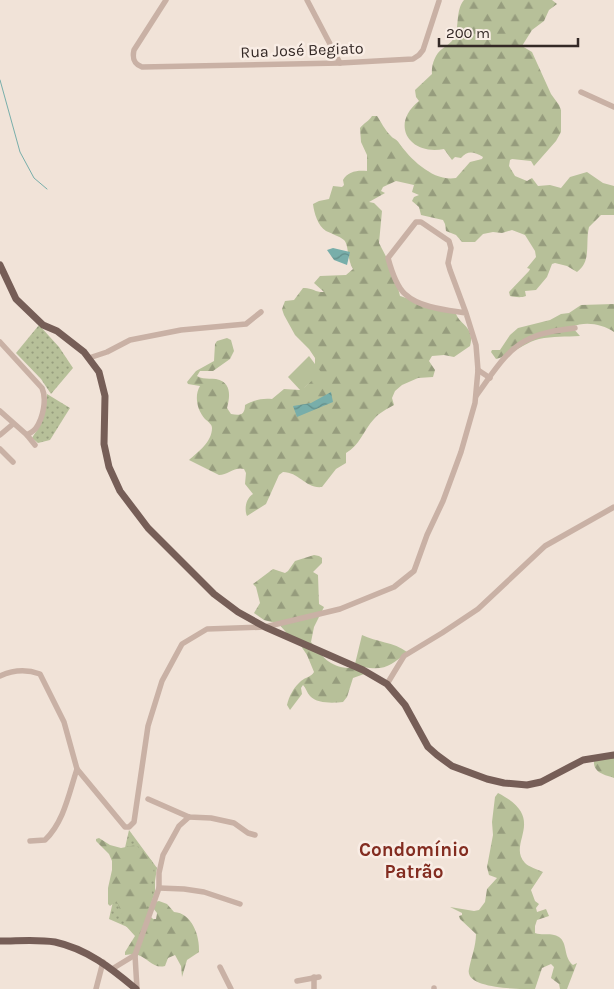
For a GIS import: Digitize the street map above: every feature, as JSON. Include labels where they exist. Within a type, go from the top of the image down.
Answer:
[{"type":"main road","points":[[0,267],[16,300],[43,325],[57,331],[90,358],[99,372],[105,396],[104,444],[109,467],[120,491],[148,528],[214,594],[238,612],[364,670],[387,684],[405,705],[428,747],[452,766],[486,779],[527,785],[541,782],[584,760],[614,755]]},
{"type":"main road","points":[[0,941],[54,942],[75,949],[102,962],[136,989]]},
{"type":"street","name":"Rua José Begiato","points":[[166,0],[139,40],[133,56],[137,65],[148,67],[340,63],[413,59],[423,50],[439,1]]},
{"type":"street","points":[[307,0],[340,63]]},
{"type":"street","points":[[581,92],[614,107]]},
{"type":"street","points":[[0,676],[23,670],[40,674],[64,722],[78,769],[125,827],[129,827],[134,822],[148,726],[162,681],[182,644],[207,629],[265,626],[340,609],[394,587],[414,571],[427,536],[444,501],[463,444],[476,396],[478,370],[476,344],[466,313],[448,263],[451,248],[449,241],[421,222],[416,222],[388,258],[402,290],[406,295],[425,304],[466,313]]},
{"type":"street","points":[[90,358],[107,352],[130,340],[181,330],[246,324],[260,312]]},
{"type":"street","points":[[476,396],[509,353],[527,339],[546,333],[575,328]]},
{"type":"street","points":[[0,342],[42,388],[45,395],[42,414],[36,428],[27,435]]},
{"type":"street","points":[[478,370],[490,378]]},
{"type":"street","points":[[0,411],[27,435],[35,445]]},
{"type":"street","points":[[0,435],[13,424]]},
{"type":"street","points":[[0,449],[13,462]]},
{"type":"street","points":[[387,684],[404,656],[478,609],[545,546],[614,507]]},
{"type":"street","points":[[30,841],[46,840],[50,836],[60,819],[78,769]]},
{"type":"street","points":[[148,799],[189,817],[223,820],[234,823],[248,833],[255,835]]},
{"type":"street","points":[[178,813],[179,826]]},
{"type":"street","points":[[136,989],[135,955],[159,888],[159,873],[163,855],[179,826],[189,817]]},
{"type":"street","points":[[159,888],[204,892],[240,904]]},
{"type":"street","points":[[112,969],[135,955]]},
{"type":"street","points":[[96,989],[102,962]]},
{"type":"street","points":[[220,967],[231,989]]},
{"type":"street","points":[[297,981],[317,977],[314,989]]},
{"type":"green space","points":[[464,0],[552,0],[557,4],[549,10],[544,21],[532,30],[522,46],[532,52],[551,94],[559,105],[561,110],[561,132],[556,141],[534,166],[531,161],[512,159],[509,166],[515,176],[527,181],[532,178],[538,186],[550,185],[561,188],[570,177],[587,172],[603,183],[614,186],[614,215],[601,215],[589,227],[585,263],[582,268],[577,272],[567,266],[552,264],[547,277],[536,290],[525,291],[526,296],[516,297],[510,296],[509,292],[529,271],[530,269],[527,268],[536,257],[535,251],[525,235],[512,230],[502,233],[493,232],[483,234],[475,242],[462,242],[456,235],[446,231],[443,220],[421,215],[419,207],[412,201],[414,197],[419,195],[412,192],[414,185],[396,181],[383,187],[381,191],[385,193],[369,202],[374,203],[382,211],[379,243],[394,272],[400,296],[456,314],[471,335],[470,346],[454,357],[444,355],[432,356],[429,361],[435,370],[433,377],[418,378],[402,385],[395,391],[392,398],[394,405],[374,419],[355,446],[346,453],[346,463],[336,469],[322,487],[311,486],[294,475],[283,472],[279,475],[266,504],[247,516],[246,504],[253,494],[245,484],[246,473],[244,469],[241,468],[219,475],[189,460],[210,438],[212,428],[198,407],[197,394],[200,386],[188,384],[187,382],[196,371],[214,361],[215,344],[217,341],[227,338],[231,340],[234,351],[230,359],[213,371],[200,371],[197,376],[216,379],[225,383],[229,391],[227,408],[231,414],[241,414],[248,403],[261,399],[272,399],[284,389],[300,390],[309,383],[315,367],[315,358],[295,335],[282,309],[285,301],[294,300],[303,288],[324,292],[314,283],[320,276],[346,275],[353,269],[346,242],[326,231],[321,226],[315,215],[313,204],[329,199],[333,186],[342,187],[344,185],[343,180],[350,173],[367,171],[367,155],[361,142],[360,128],[372,116],[377,116],[388,133],[417,163],[440,177],[456,178],[470,162],[482,159],[483,157],[471,153],[461,158],[455,157],[452,160],[444,149],[432,150],[422,148],[413,143],[405,129],[405,120],[410,110],[419,101],[415,90],[432,74],[437,54],[454,38],[459,9]]},
{"type":"green space","points":[[614,304],[614,332],[599,325],[582,324],[572,327],[580,336],[539,339],[496,359],[491,352],[492,350],[500,350],[510,335],[518,328],[550,320],[561,314],[569,313],[581,305]]},
{"type":"green space","points":[[39,325],[59,347],[73,368],[51,394],[41,379],[16,353]]},
{"type":"green space","points":[[309,356],[321,372],[301,391],[288,377]]},
{"type":"green space","points":[[47,394],[70,408],[50,440],[38,443],[32,438],[42,419]]},
{"type":"green space","points":[[314,555],[322,558],[322,563],[313,572],[318,575],[319,604],[324,607],[314,627],[311,642],[323,656],[331,663],[349,668],[355,664],[362,635],[396,646],[407,652],[388,666],[377,668],[363,667],[367,673],[353,678],[347,697],[343,702],[335,703],[313,699],[303,685],[301,688],[302,694],[290,710],[287,705],[290,695],[301,681],[314,672],[307,655],[299,643],[290,637],[279,624],[264,620],[254,613],[260,603],[256,587],[253,584],[273,569],[285,573],[295,561]]},
{"type":"green space","points":[[614,757],[614,778],[600,773],[595,768],[594,761]]},
{"type":"green space","points":[[498,793],[513,803],[521,812],[524,830],[520,855],[525,863],[543,872],[531,890],[535,901],[539,904],[536,908],[537,912],[546,909],[549,916],[537,920],[535,933],[559,937],[564,943],[570,962],[573,965],[577,963],[567,989],[560,989],[559,984],[551,978],[554,967],[551,964],[542,968],[535,989],[517,989],[483,984],[475,981],[470,976],[469,969],[476,934],[460,919],[459,916],[462,913],[450,907],[474,911],[479,910],[485,902],[487,889],[497,878],[489,875],[487,867],[493,835],[492,822],[495,797]]},
{"type":"green space","points":[[129,830],[157,868],[155,892],[141,933],[109,919]]},
{"type":"green space","points":[[99,838],[110,845],[121,848],[136,845],[152,861],[155,873],[151,883],[152,894],[146,904],[148,914],[153,919],[156,919],[157,913],[153,908],[155,902],[159,901],[167,904],[174,912],[186,916],[194,926],[199,952],[187,960],[182,977],[181,966],[175,955],[168,958],[165,966],[161,967],[136,954],[125,955],[135,936],[125,925],[118,904],[114,903],[110,906],[108,904],[112,861],[109,854],[96,841]]},
{"type":"water","points":[[333,248],[350,252],[347,265],[334,260],[327,250]]},
{"type":"water","points":[[331,392],[333,402],[297,417],[293,406],[311,403]]},
{"type":"waterway","points":[[0,80],[20,152],[34,178],[47,189]]},
{"type":"district","name":"Condomínio Patrão","points":[[414,861]]}]
